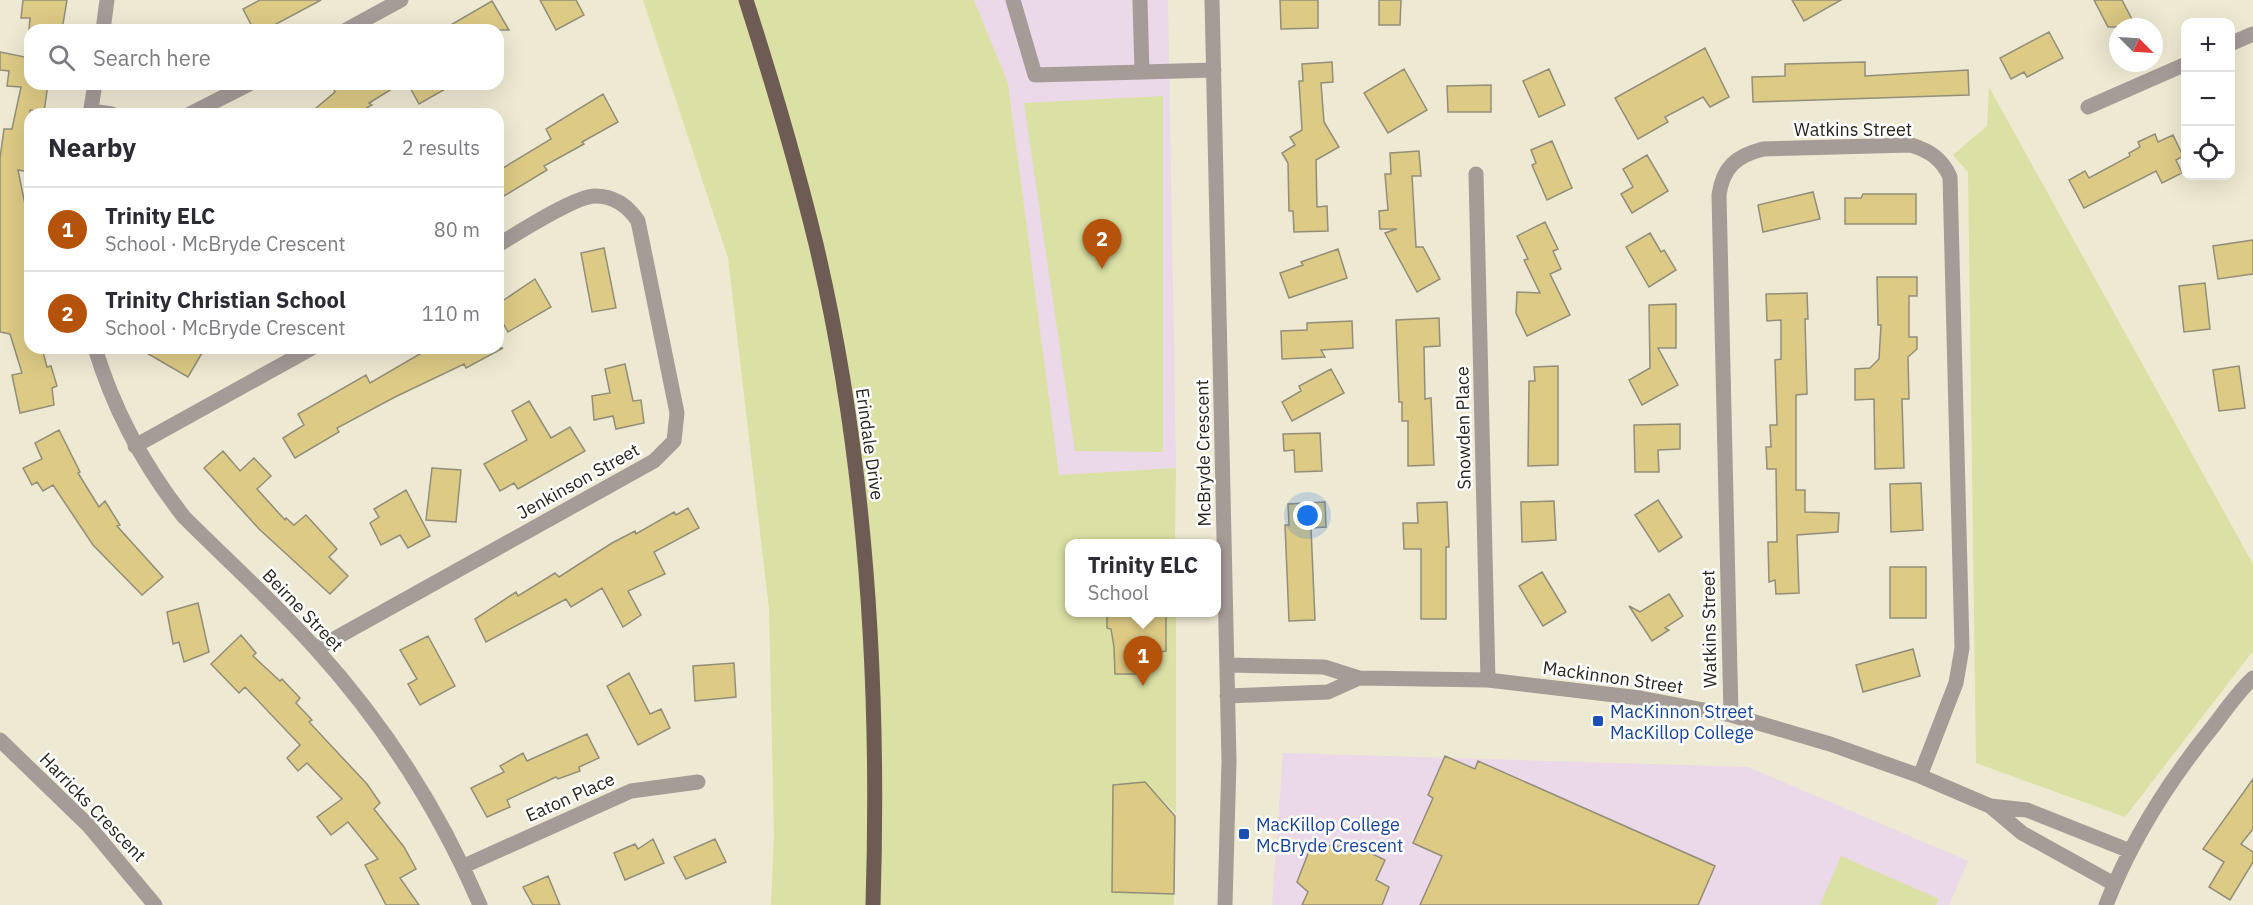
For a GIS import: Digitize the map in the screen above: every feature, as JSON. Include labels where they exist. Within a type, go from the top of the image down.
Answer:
[{"type":"main road","name":"Erindale Drive","points":[[746,0],[779,101],[816,246],[838,354],[855,466],[865,554],[875,717],[873,905]]},
{"type":"street","points":[[104,24],[107,0]]},
{"type":"street","points":[[357,24],[401,0]]},
{"type":"street","points":[[1013,0],[1035,75],[1142,65],[1171,71],[1214,70]]},
{"type":"street","points":[[1140,0],[1142,65]]},
{"type":"street","name":"McBryde Crescent","points":[[1212,0],[1229,761],[1225,905]]},
{"type":"street","points":[[2235,42],[2253,34]]},
{"type":"street","points":[[2088,107],[2181,65]]},
{"type":"street","points":[[91,108],[93,90]]},
{"type":"street","points":[[202,108],[237,90]]},
{"type":"street","name":"Watkins Street","points":[[1731,716],[1719,195],[1721,178],[1730,164],[1744,153],[1762,149],[1911,145],[1924,149],[1945,166],[1950,177],[1962,648],[1956,683],[1920,776]]},
{"type":"street","name":"Snowden Place","points":[[1476,174],[1488,680]]},
{"type":"street","name":"Jenkinson Street","points":[[316,649],[654,461],[674,441],[677,413],[638,221],[631,210],[613,199],[593,196],[576,202],[504,242]]},
{"type":"street","name":"Beirne Street","points":[[97,354],[121,418],[135,446],[184,517],[316,649],[379,727],[416,782],[464,866],[480,905]]},
{"type":"street","points":[[135,446],[301,354]]},
{"type":"street","name":"Mackinnon Street","points":[[1227,665],[1324,667],[1359,678],[1488,680],[1640,698],[1731,716],[1830,744],[1920,776],[1990,806],[2037,814],[2130,851]]},
{"type":"street","name":"Mackinnon Street","points":[[1227,696],[1328,692],[1359,678]]},
{"type":"street","points":[[2106,905],[2130,851],[2184,762],[2253,678]]},
{"type":"street","name":"Harricks Crescent","points":[[0,740],[88,825],[155,905]]},
{"type":"street","name":"Eaton Place","points":[[464,866],[632,791],[698,782]]},
{"type":"street","name":"Mackinnon Street","points":[[1990,806],[2027,836],[2114,884]]},
{"type":"shaded area","points":[[974,0],[1168,0],[1176,468],[1059,476],[1008,83]]},
{"type":"shaded area","points":[[1283,753],[1748,767],[1968,861],[1949,905],[1272,905]]},
{"type":"green space","points":[[643,0],[974,0],[1008,83],[1059,475],[1176,468],[1175,539],[1065,539],[1065,617],[1176,617],[1176,813],[1153,791],[1175,816],[1174,905],[771,905],[774,834],[769,609],[728,258]]},
{"type":"green space","points":[[1989,87],[2253,564],[2253,651],[2125,817],[1976,763],[1968,172],[1953,155],[1987,126]]},
{"type":"green space","points":[[1163,96],[1163,452],[1075,451],[1024,103]]},
{"type":"green space","points":[[1841,856],[1939,899],[1936,905],[1820,905]]},
{"type":"building","points":[[23,0],[67,0],[63,24],[30,24],[30,18],[21,18]]},
{"type":"building","points":[[260,0],[321,0],[276,24],[251,24],[243,9]]},
{"type":"building","points":[[540,0],[576,0],[584,15],[556,30]]},
{"type":"building","points":[[1280,0],[1318,0],[1318,28],[1281,29]]},
{"type":"building","points":[[1379,0],[1401,0],[1400,25],[1379,25]]},
{"type":"building","points":[[1792,0],[1841,0],[1804,21]]},
{"type":"building","points":[[2094,0],[2122,0],[2131,18],[2109,18],[2108,27]]},
{"type":"building","points":[[492,1],[509,30],[504,30],[504,24],[452,24]]},
{"type":"building","points":[[2049,32],[2063,58],[2027,77],[2024,72],[2011,79],[2000,58]]},
{"type":"building","points":[[1705,48],[1729,97],[1710,107],[1703,97],[1665,117],[1668,122],[1638,139],[1615,98]]},
{"type":"building","points":[[0,52],[24,57],[24,90],[47,90],[45,108],[24,108],[24,171],[18,170],[24,200],[24,354],[44,354],[47,367],[51,366],[57,386],[52,388],[54,405],[20,413],[12,375],[22,373],[10,334],[0,332],[0,158],[4,129],[12,129],[21,87],[7,86],[9,71],[0,70]]},
{"type":"building","points":[[1332,62],[1333,82],[1321,83],[1324,122],[1339,147],[1316,160],[1317,207],[1327,206],[1328,231],[1294,232],[1293,211],[1289,211],[1288,163],[1282,153],[1295,145],[1290,137],[1302,130],[1299,81],[1303,81],[1302,64]]},
{"type":"building","points":[[1865,62],[1865,76],[1968,70],[1969,95],[1753,102],[1752,77],[1785,76],[1785,64]]},
{"type":"building","points":[[1404,69],[1427,110],[1388,133],[1364,93]]},
{"type":"building","points":[[1549,69],[1565,105],[1539,117],[1523,81]]},
{"type":"building","points":[[1491,85],[1491,112],[1448,112],[1447,86]]},
{"type":"building","points":[[334,90],[390,90],[369,103],[372,105],[367,108],[316,108],[335,92]]},
{"type":"building","points":[[411,90],[444,90],[419,104]]},
{"type":"building","points":[[603,94],[618,122],[544,166],[547,170],[504,196],[504,167],[551,139],[546,129]]},
{"type":"building","points":[[2155,134],[2158,142],[2173,135],[2181,152],[2181,157],[2176,160],[2181,174],[2162,183],[2156,171],[2084,208],[2069,180],[2085,171],[2089,178],[2130,156],[2129,153],[2140,147],[2138,142]]},
{"type":"building","points":[[1552,141],[1572,188],[1547,200],[1532,165],[1536,163],[1531,150]]},
{"type":"building","points":[[1419,151],[1421,176],[1412,176],[1416,247],[1423,247],[1440,279],[1417,292],[1385,233],[1397,229],[1380,229],[1379,211],[1388,210],[1385,174],[1391,174],[1390,153]]},
{"type":"building","points":[[1647,155],[1668,191],[1632,213],[1621,194],[1633,187],[1623,169]]},
{"type":"building","points":[[1813,192],[1820,219],[1763,232],[1758,205]]},
{"type":"building","points":[[1863,194],[1916,194],[1916,224],[1845,224],[1845,198],[1861,198]]},
{"type":"building","points":[[1545,222],[1558,249],[1553,251],[1561,269],[1550,274],[1570,315],[1527,336],[1516,313],[1517,292],[1540,293],[1524,260],[1528,259],[1517,236]]},
{"type":"building","points":[[1650,233],[1661,252],[1664,250],[1676,270],[1649,287],[1626,247]]},
{"type":"building","points":[[2253,240],[2253,274],[2218,279],[2213,246]]},
{"type":"building","points":[[604,248],[616,308],[592,312],[581,253]]},
{"type":"building","points":[[1338,249],[1347,278],[1289,298],[1280,273],[1303,265],[1301,262]]},
{"type":"building","points":[[1877,277],[1917,277],[1917,296],[1909,296],[1909,337],[1917,337],[1917,349],[1908,357],[1909,399],[1902,399],[1904,468],[1875,469],[1874,399],[1855,400],[1855,369],[1870,368],[1879,359],[1881,325],[1878,325]]},
{"type":"building","points":[[535,279],[551,307],[508,332],[504,325],[504,300]]},
{"type":"building","points":[[2205,283],[2210,329],[2184,332],[2179,286]]},
{"type":"building","points":[[1807,293],[1808,319],[1805,319],[1807,394],[1796,395],[1796,490],[1805,490],[1805,512],[1839,513],[1838,532],[1797,535],[1799,593],[1776,594],[1775,580],[1769,582],[1768,542],[1777,542],[1776,469],[1767,469],[1766,447],[1771,447],[1770,425],[1777,425],[1775,360],[1781,359],[1781,320],[1767,321],[1766,294]]},
{"type":"building","points":[[1676,304],[1676,348],[1658,348],[1678,385],[1642,405],[1629,380],[1650,368],[1649,305]]},
{"type":"building","points":[[1439,318],[1440,346],[1424,347],[1425,399],[1431,398],[1434,465],[1408,466],[1408,421],[1402,421],[1402,402],[1399,402],[1396,320]]},
{"type":"building","points":[[1352,321],[1353,348],[1321,350],[1325,357],[1282,359],[1281,331],[1307,330],[1307,323]]},
{"type":"building","points":[[148,354],[201,354],[188,377]]},
{"type":"building","points":[[420,354],[492,354],[466,368],[464,364],[395,397],[337,428],[339,432],[295,458],[283,438],[304,425],[298,414],[366,375],[370,383]]},
{"type":"building","points":[[625,364],[633,401],[641,400],[644,423],[616,429],[613,416],[594,420],[592,396],[610,393],[605,369]]},
{"type":"building","points":[[1558,366],[1558,465],[1528,466],[1529,381],[1535,381],[1534,367]]},
{"type":"building","points":[[2239,366],[2245,408],[2219,411],[2213,370]]},
{"type":"building","points":[[1331,369],[1344,393],[1292,421],[1282,402],[1301,391],[1299,386]]},
{"type":"building","points":[[529,401],[551,438],[570,427],[585,451],[518,489],[514,483],[500,491],[484,464],[527,440],[512,411]]},
{"type":"building","points":[[1680,424],[1680,449],[1658,450],[1659,472],[1635,472],[1634,425]]},
{"type":"building","points":[[59,430],[80,472],[78,473],[99,507],[105,501],[120,525],[117,526],[163,577],[142,595],[93,545],[53,485],[43,491],[37,482],[32,485],[23,468],[42,459],[35,443]]},
{"type":"building","points":[[1320,433],[1322,471],[1295,472],[1294,450],[1284,451],[1283,434]]},
{"type":"building","points":[[223,451],[240,471],[254,458],[271,476],[257,489],[285,520],[286,518],[294,525],[306,515],[337,549],[329,557],[348,576],[330,594],[259,529],[204,468]]},
{"type":"building","points":[[432,468],[461,470],[456,522],[426,520]]},
{"type":"building","points":[[1921,483],[1923,530],[1891,532],[1890,484]]},
{"type":"building","points":[[406,490],[430,536],[408,548],[400,535],[381,545],[370,523],[379,517],[374,509]]},
{"type":"building","points":[[1658,500],[1682,537],[1659,552],[1635,515]]},
{"type":"building","points":[[1554,501],[1556,540],[1522,542],[1521,502]]},
{"type":"building","points":[[1325,502],[1326,527],[1311,528],[1315,620],[1289,621],[1285,525],[1289,525],[1288,504]]},
{"type":"building","points":[[1447,502],[1449,547],[1446,547],[1446,619],[1421,619],[1421,549],[1404,549],[1403,523],[1418,523],[1417,503]]},
{"type":"building","points":[[688,508],[699,528],[654,552],[665,574],[628,591],[641,615],[623,627],[602,588],[571,607],[566,599],[486,642],[475,619],[516,592],[518,596],[555,573],[559,577],[612,543],[635,531],[636,534],[674,512],[676,515]]},
{"type":"building","points":[[1890,567],[1926,567],[1926,618],[1890,618]]},
{"type":"building","points":[[1542,572],[1566,612],[1543,626],[1519,586]]},
{"type":"building","points":[[1669,594],[1683,616],[1665,628],[1669,630],[1652,641],[1629,606],[1640,612]]},
{"type":"building","points":[[198,603],[209,652],[184,662],[179,642],[173,644],[167,612]]},
{"type":"building","points":[[1107,617],[1166,617],[1166,651],[1146,654],[1147,674],[1115,674],[1111,629],[1107,628]]},
{"type":"building","points":[[241,635],[256,653],[253,656],[280,681],[282,679],[300,698],[296,703],[312,720],[309,722],[367,784],[380,803],[374,809],[404,847],[416,869],[400,878],[419,905],[386,905],[365,865],[378,859],[348,822],[331,835],[317,817],[342,799],[307,763],[298,771],[287,758],[300,745],[245,687],[239,693],[211,664]]},
{"type":"building","points":[[428,636],[455,686],[420,705],[408,684],[417,679],[400,650]]},
{"type":"building","points":[[1913,649],[1920,676],[1863,692],[1856,665]]},
{"type":"building","points":[[734,663],[736,697],[695,701],[693,666]]},
{"type":"building","points":[[629,673],[650,714],[661,709],[670,728],[638,745],[607,686]]},
{"type":"building","points":[[587,734],[599,758],[579,767],[580,771],[558,779],[556,777],[507,800],[510,807],[487,817],[471,788],[504,772],[500,766],[523,753],[527,761]]},
{"type":"building","points":[[1445,756],[1475,769],[1478,761],[1715,866],[1698,905],[1420,905],[1442,856],[1413,843],[1433,798],[1428,795]]},
{"type":"building","points":[[2253,779],[2253,829],[2241,844],[2253,852],[2253,862],[2230,900],[2209,887],[2224,862],[2203,849]]},
{"type":"building","points":[[1145,782],[1175,816],[1174,894],[1112,892],[1113,785]]},
{"type":"building","points":[[653,839],[664,863],[625,880],[614,853],[635,844],[638,849]]},
{"type":"building","points":[[715,839],[726,862],[686,879],[674,857]]},
{"type":"building","points":[[1311,846],[1360,848],[1385,860],[1376,880],[1389,887],[1382,905],[1302,905],[1308,892],[1297,882]]},
{"type":"building","points":[[548,876],[560,905],[533,905],[523,887]]},
{"type":"place","name":"Trinity Christian School","points":[[1102,269]]},
{"type":"place","name":"Trinity ELC","points":[[1143,686]]},
{"type":"place","name":"MacKinnon Street MacKillop College","points":[[1598,721]]},
{"type":"place","name":"MacKillop College McBryde Crescent","points":[[1244,834]]}]
